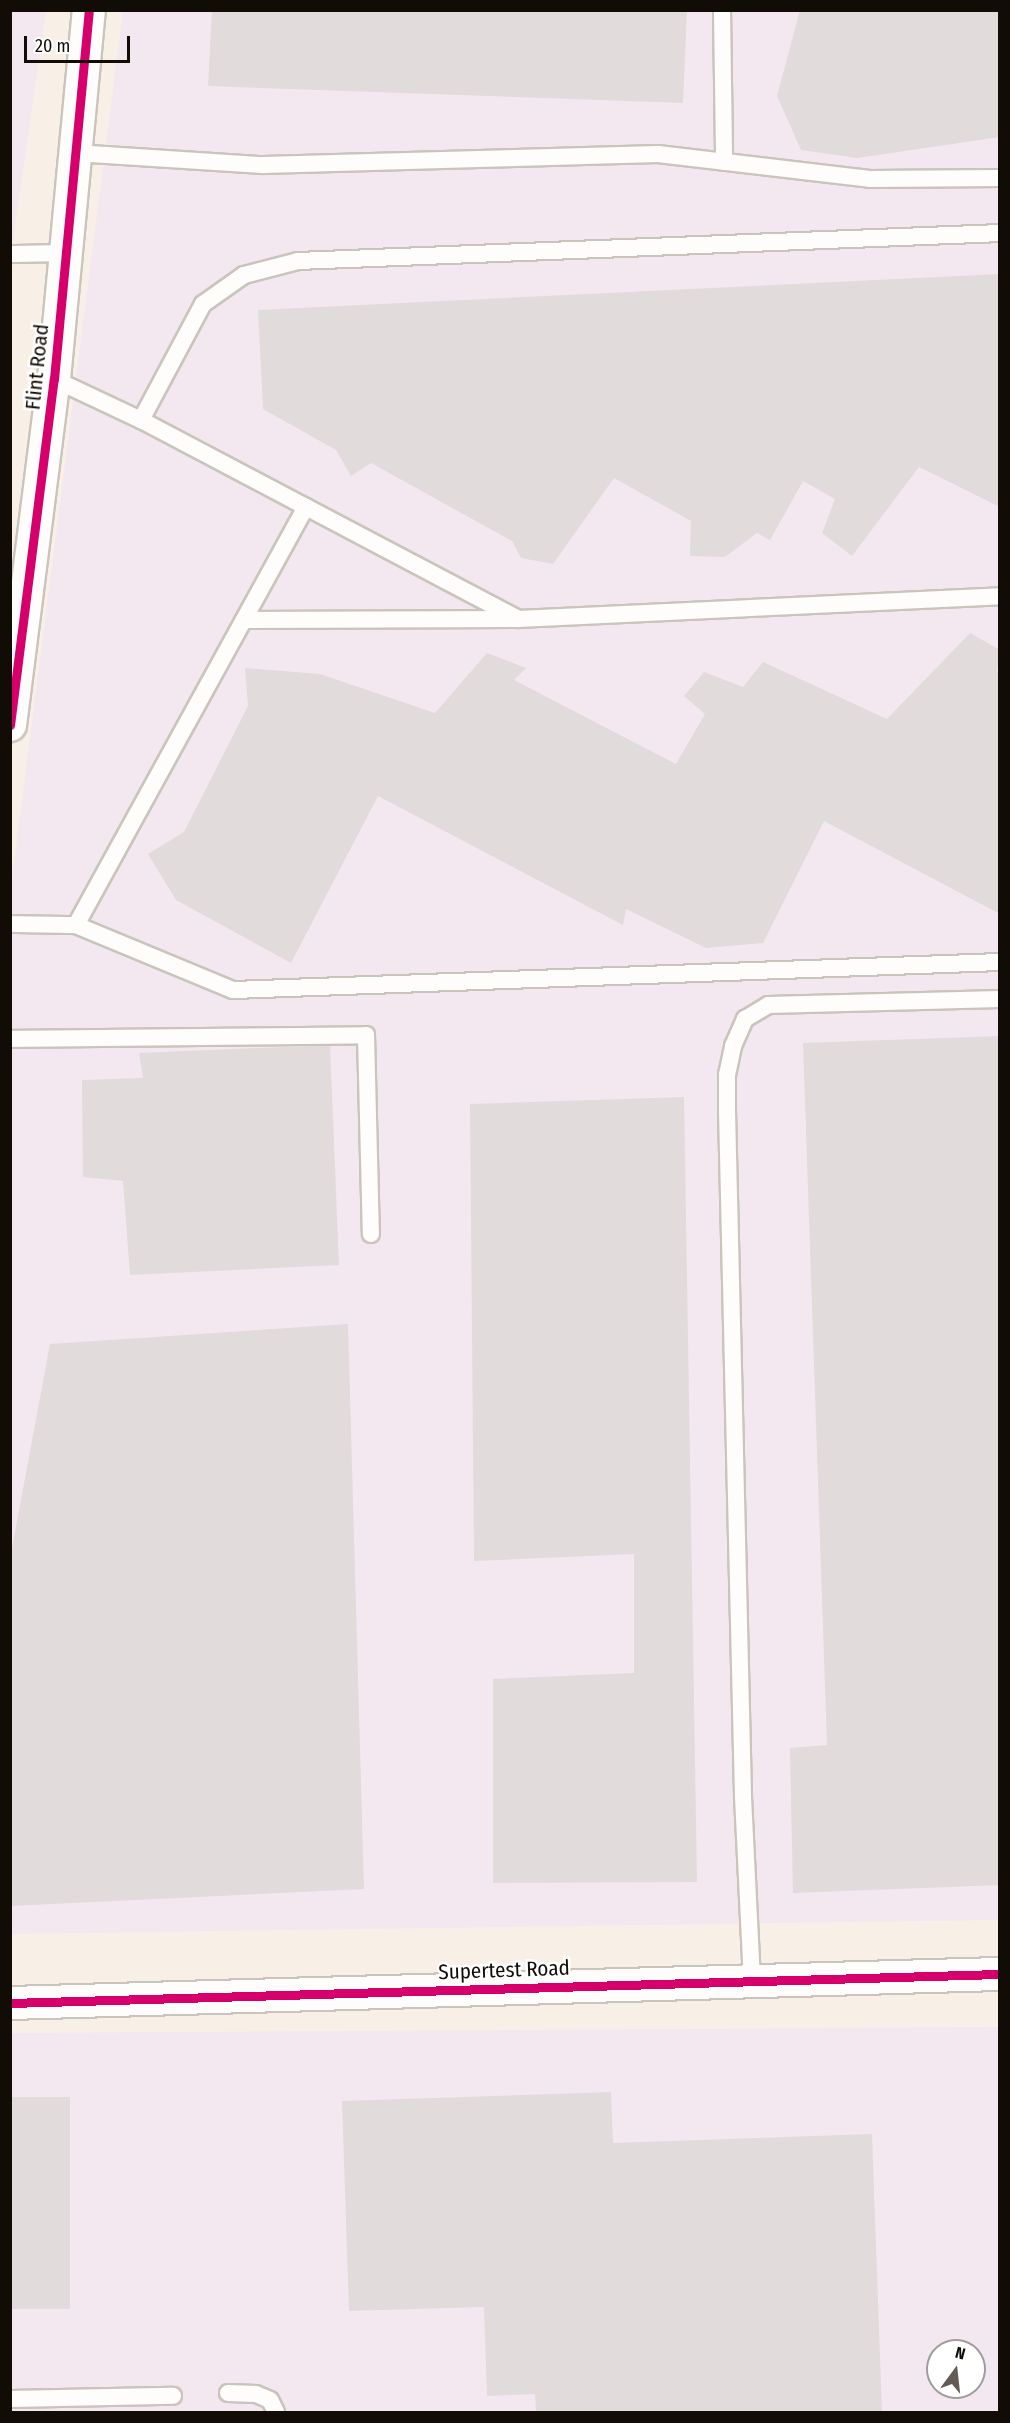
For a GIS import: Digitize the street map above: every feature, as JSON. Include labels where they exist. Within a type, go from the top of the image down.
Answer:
[{"type":"street","name":"Flint Road","points":[[10,725],[54,379],[89,10]]},
{"type":"street","name":"Supertest Road","points":[[10,2003],[999,1974]]},
{"type":"lane","points":[[722,10],[724,162]]},
{"type":"lane","points":[[75,153],[263,165],[658,154],[870,179],[999,178]]},
{"type":"lane","points":[[141,420],[203,304],[244,275],[298,261],[999,233]]},
{"type":"lane","points":[[10,254],[67,253]]},
{"type":"lane","points":[[54,379],[141,420],[518,619]]},
{"type":"lane","points":[[76,925],[306,507]]},
{"type":"lane","points":[[244,620],[518,619],[999,597]]},
{"type":"lane","points":[[10,924],[76,925],[233,990],[999,962]]},
{"type":"lane","points":[[752,1981],[742,1749],[727,1111],[727,1075],[733,1046],[745,1019],[768,1005],[999,999]]},
{"type":"lane","points":[[10,1038],[366,1035],[371,1234]]},
{"type":"lane","points":[[228,2393],[256,2394],[270,2400],[276,2412]]},
{"type":"lane","points":[[10,2399],[173,2396]]},
{"type":"shaded area","points":[[11,11],[46,11],[11,254]]},
{"type":"shaded area","points":[[123,11],[999,11],[999,1920],[11,1934],[10,894]]},
{"type":"shaded area","points":[[999,2027],[999,2412],[11,2412],[10,2033]]},
{"type":"building","points":[[212,10],[687,10],[683,103],[208,86]]},
{"type":"building","points":[[800,10],[1000,10],[1000,137],[857,158],[801,150],[777,96]]},
{"type":"building","points":[[1000,274],[1000,507],[919,467],[852,556],[822,533],[835,499],[803,481],[770,540],[757,533],[725,557],[690,556],[691,521],[614,478],[553,564],[521,558],[512,541],[371,463],[351,476],[336,450],[263,409],[258,310]]},
{"type":"building","points":[[970,633],[1000,650],[997,672],[1000,673],[1000,914],[824,821],[763,943],[706,948],[626,909],[623,925],[378,796],[291,963],[176,900],[148,854],[184,832],[248,706],[245,668],[320,674],[435,713],[487,653],[526,668],[514,680],[676,764],[705,714],[684,696],[704,672],[743,687],[763,662],[887,719]]},
{"type":"building","points":[[1000,1036],[1000,1885],[793,1893],[790,1748],[827,1745],[803,1043]]},
{"type":"building","points":[[330,1045],[339,1265],[130,1275],[123,1181],[83,1177],[82,1080],[143,1078],[139,1053]]},
{"type":"building","points":[[684,1097],[697,1882],[493,1883],[493,1679],[634,1673],[634,1554],[474,1561],[470,1104]]},
{"type":"building","points":[[348,1324],[364,1889],[10,1906],[10,1559],[50,1344]]},
{"type":"building","points":[[611,2092],[613,2143],[872,2134],[882,2412],[536,2412],[535,2394],[487,2396],[484,2307],[349,2311],[342,2101]]},
{"type":"building","points":[[10,2097],[70,2097],[70,2309],[10,2309]]},
{"type":"cycle path","points":[[10,725],[54,379],[89,10]]},
{"type":"cycle path","points":[[10,2003],[1000,1974]]}]
